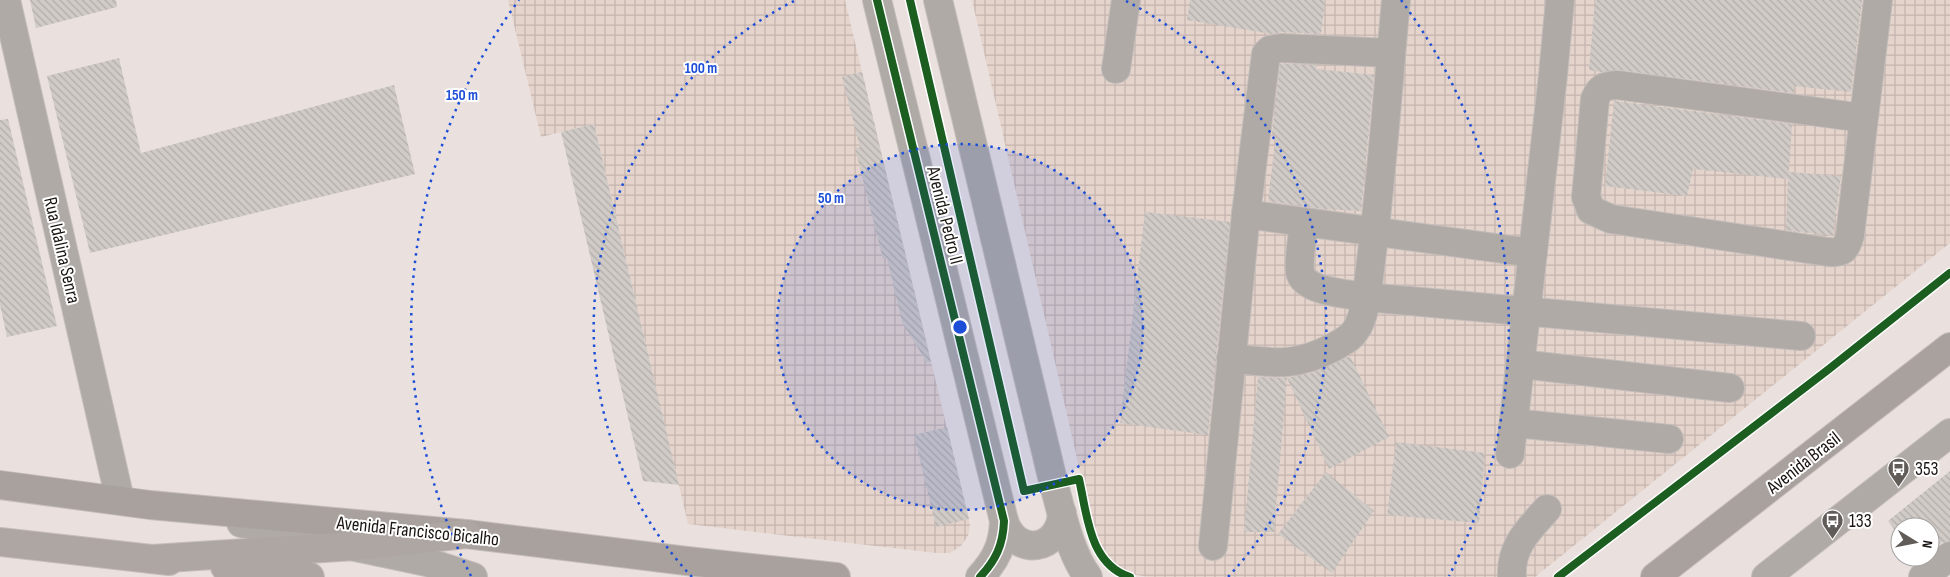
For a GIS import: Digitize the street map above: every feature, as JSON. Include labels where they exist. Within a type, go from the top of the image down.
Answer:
[{"type":"highway","points":[[152,559],[355,546],[466,534]]},
{"type":"highway","points":[[0,542],[310,577]]},
{"type":"main road","name":"Avenida Brasil","points":[[1656,577],[1950,347]]},
{"type":"main road","name":"Avenida Francisco Bicalho","points":[[0,485],[150,505],[466,534],[836,577]]},
{"type":"street","name":"Rua Idalina Senra","points":[[6,0],[120,500]]},
{"type":"street","name":"Avenida Pedro II","points":[[877,0],[1004,521],[1002,540],[998,553],[993,563],[980,577]]},
{"type":"street","points":[[938,0],[1051,475],[1074,549],[1080,565],[1088,577]]},
{"type":"street","points":[[1116,69],[1126,0]]},
{"type":"street","points":[[1231,358],[1281,364],[1299,361],[1321,354],[1347,340],[1356,331],[1361,321],[1375,232],[1396,0]]},
{"type":"street","points":[[1510,454],[1560,0]]},
{"type":"street","points":[[1863,118],[1617,85],[1604,86],[1599,89],[1595,99],[1586,197],[1591,210],[1611,219],[1838,253],[1844,249],[1850,235],[1878,0]]},
{"type":"street","points":[[1212,546],[1246,214],[1266,54],[1270,50],[1281,48],[1392,53]]},
{"type":"street","points":[[1246,214],[1533,253]]},
{"type":"street","points":[[1304,222],[1300,273],[1304,281],[1313,287],[1366,297],[1801,336]]},
{"type":"street","points":[[1521,364],[1730,388]]},
{"type":"street","points":[[1514,423],[1669,439]]},
{"type":"street","points":[[1766,577],[1950,433]]},
{"type":"street","points":[[150,505],[427,562],[473,577]]},
{"type":"street","points":[[1512,577],[1513,560],[1518,544],[1547,509]]},
{"type":"street","points":[[1004,521],[1013,538],[1026,545],[1042,544],[1054,537],[1060,528],[1062,513]]},
{"type":"street","points":[[1923,577],[1950,556]]},
{"type":"shaded area","points":[[508,0],[845,0],[970,525],[968,536],[961,546],[950,553],[936,553],[688,524],[594,124],[541,137]]},
{"type":"shaded area","points":[[972,0],[1950,0],[1950,243],[1535,577],[1148,577],[1131,574],[1110,560],[1095,537]]},
{"type":"building","points":[[30,0],[116,0],[117,7],[36,28]]},
{"type":"building","points":[[1190,0],[1325,0],[1321,34],[1282,32],[1272,34],[1187,20]]},
{"type":"building","points":[[1595,0],[1862,0],[1851,92],[1794,86],[1794,93],[1619,70],[1601,72],[1589,70]]},
{"type":"building","points":[[119,58],[141,153],[394,85],[415,174],[90,253],[47,76]]},
{"type":"building","points":[[1280,64],[1317,65],[1316,69],[1374,75],[1361,211],[1323,209],[1268,201],[1276,135],[1272,134]]},
{"type":"building","points":[[862,72],[931,362],[927,363],[902,322],[887,258],[883,259],[855,148],[860,147],[842,77]]},
{"type":"building","points":[[1614,101],[1792,124],[1789,172],[1841,176],[1833,236],[1786,230],[1788,179],[1693,169],[1687,196],[1605,186]]},
{"type":"building","points":[[8,119],[57,326],[7,337],[0,305],[0,120]]},
{"type":"building","points":[[594,124],[679,485],[643,481],[561,132]]},
{"type":"building","points":[[1145,212],[1230,222],[1208,435],[1120,423]]},
{"type":"building","points":[[1350,356],[1389,437],[1329,469],[1287,378],[1312,373]]},
{"type":"building","points":[[1258,377],[1287,378],[1274,532],[1244,532]]},
{"type":"building","points":[[947,427],[969,519],[936,527],[914,435]]},
{"type":"building","points":[[1396,442],[1485,453],[1479,523],[1387,515]]},
{"type":"building","points":[[1950,471],[1950,541],[1940,544],[1940,517],[1893,517]]},
{"type":"building","points":[[1326,472],[1374,511],[1332,573],[1278,534]]},
{"type":"cycle path","points":[[877,0],[1004,521],[998,552],[980,577]]},
{"type":"cycle path","points":[[910,0],[1024,491],[1079,479],[1088,522],[1098,550],[1116,570],[1130,577]]},
{"type":"cycle path","points":[[1558,577],[1829,369],[1950,273]]},
{"type":"place","name":"353","points":[[1899,487]]},
{"type":"place","name":"133","points":[[1833,539]]}]
